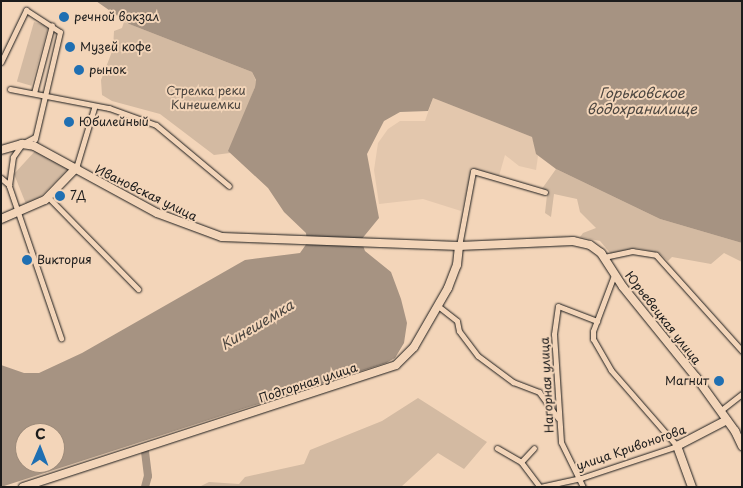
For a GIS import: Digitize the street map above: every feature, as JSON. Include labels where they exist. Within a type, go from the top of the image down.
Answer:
[{"type":"main road","name":"Ивановская улица","points":[[22,144],[39,148],[157,213],[208,234],[364,241]]},
{"type":"main road","points":[[1,150],[22,144]]},
{"type":"main road","points":[[1,219],[20,213],[48,197],[76,168]]},
{"type":"main road","name":"Юрьевецкая улица","points":[[364,241],[459,246],[573,241],[590,244],[604,257],[614,275],[738,432],[742,446]]},
{"type":"main road","name":"Подгорная улица","points":[[25,486],[392,367],[409,353],[438,306],[454,274],[459,246]]},
{"type":"main road","name":"улица Кривоногова","points":[[677,446],[727,420]]},
{"type":"main road","points":[[677,446],[692,487]]},
{"type":"street","points":[[1,62],[26,10],[52,25],[60,32],[35,138],[39,148]]},
{"type":"street","points":[[34,93],[52,25]]},
{"type":"street","points":[[10,89],[46,94],[94,108],[109,108],[156,125],[229,186]]},
{"type":"street","points":[[76,168],[94,108]]},
{"type":"street","points":[[9,186],[11,163],[22,144],[35,138]]},
{"type":"street","name":"Подгорная улица","points":[[459,246],[473,171],[545,192]]},
{"type":"street","points":[[1,178],[9,186],[20,213],[60,338]]},
{"type":"street","points":[[48,197],[138,289]]},
{"type":"street","points":[[604,257],[632,251],[656,255],[742,352]]},
{"type":"street","points":[[614,275],[597,321],[593,339],[611,370],[677,446]]},
{"type":"street","points":[[438,306],[457,321],[459,332],[486,363],[512,382],[539,392],[558,418]]},
{"type":"street","name":"Нагорная улица","points":[[583,487],[581,478],[572,468],[561,442],[554,334],[558,306],[597,321]]},
{"type":"street","points":[[720,411],[742,394]]},
{"type":"street","name":"улица Кривоногова","points":[[540,487],[581,478],[677,446]]},
{"type":"street","points":[[497,448],[520,462],[540,487]]},
{"type":"street","points":[[520,462],[534,448]]},
{"type":"shaded area","points":[[433,98],[532,137],[538,156],[536,170],[519,166],[505,155],[499,176],[471,175],[461,211],[423,199],[379,204],[374,170],[378,143],[388,129],[400,121],[425,121]]},
{"type":"green space","points":[[34,22],[48,26],[31,86],[17,82]]},
{"type":"green space","name":"Стрелка реки Кинешемки","points":[[124,22],[252,72],[256,81],[255,87],[230,153],[214,155],[160,114],[112,101],[102,95],[101,80],[113,49],[114,31],[122,28]]},
{"type":"green space","points":[[36,150],[69,168],[28,209],[14,174]]},
{"type":"green space","points":[[556,169],[660,219],[742,243],[742,262],[724,253],[711,264],[672,257],[668,261],[659,253],[636,248],[611,254],[600,241],[580,237],[583,233],[596,228],[580,212],[577,199],[554,194],[551,217],[545,213],[547,195],[539,193]]},
{"type":"green space","points":[[418,398],[487,442],[464,469],[438,453],[401,487],[199,487],[209,482],[239,484],[245,477],[304,464],[310,450],[382,421]]},
{"type":"water","points":[[96,1],[742,1],[742,243],[660,219],[556,169],[536,154],[532,137],[433,98],[428,111],[400,112],[384,121],[367,154],[379,218],[361,240],[365,251],[391,272],[401,299],[407,323],[404,343],[395,358],[386,363],[65,466],[65,423],[15,423],[15,473],[44,473],[1,487],[1,365],[24,373],[39,373],[82,353],[245,260],[300,253],[307,243],[306,233],[284,212],[268,188],[228,151],[255,87],[256,80],[252,72],[129,24]]},
{"type":"waterway","points":[[145,451],[148,476],[145,487]]},
{"type":"place","name":"речной вокзал","points":[[64,17]]},
{"type":"place","name":"Музей кофе","points":[[70,47]]},
{"type":"place","name":"рынок","points":[[79,70]]},
{"type":"place","name":"Юбилейный","points":[[69,122]]},
{"type":"place","name":"7Д","points":[[60,196]]},
{"type":"place","name":"Виктория","points":[[27,260]]},
{"type":"place","name":"Магнит","points":[[719,381]]},
{"type":"water label","name":"Горьковское водохранилище","points":[[642,102]]},
{"type":"water label","name":"Кинешемка","points":[[257,325]]}]
